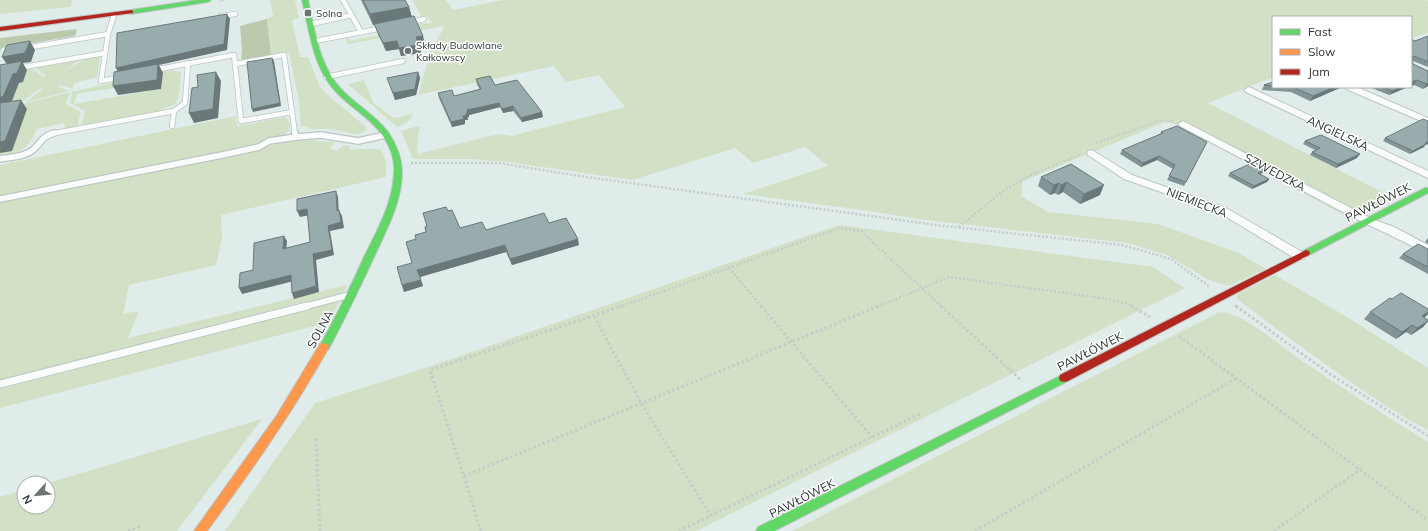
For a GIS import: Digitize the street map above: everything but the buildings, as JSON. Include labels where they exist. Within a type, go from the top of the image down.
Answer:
[{"type":"street","points":[[0,29],[114,15],[208,0]]},
{"type":"street","name":"SOLNA","points":[[200,531],[284,415],[333,332],[353,294],[390,208],[398,182],[397,163],[393,146],[387,135],[376,123],[342,95],[326,77],[304,0]]},
{"type":"street","points":[[1351,88],[1428,122]]},
{"type":"street","name":"ANGIELSKA","points":[[1249,90],[1428,175]]},
{"type":"street","name":"SZWEDZKA","points":[[1183,124],[1368,221],[1390,230],[1428,250]]},
{"type":"street","name":"NIEMIECKA","points":[[1092,153],[1128,177],[1222,210],[1300,256]]},
{"type":"street","name":"PAWŁÓWEK","points":[[762,531],[1166,326],[1428,190]]},
{"type":"lane","points":[[343,0],[362,32]]},
{"type":"lane","points":[[212,18],[234,14]]},
{"type":"lane","points":[[114,15],[108,36],[101,81],[130,75]]},
{"type":"lane","points":[[311,24],[352,16]]},
{"type":"lane","points":[[401,24],[424,19]]},
{"type":"lane","points":[[315,41],[385,27]]},
{"type":"lane","points":[[20,49],[115,36]]},
{"type":"lane","points":[[15,69],[105,53]]},
{"type":"lane","points":[[152,71],[234,55],[241,121],[292,112]]},
{"type":"lane","points":[[235,64],[284,55],[296,137]]},
{"type":"lane","points":[[326,77],[402,61]]},
{"type":"lane","points":[[0,159],[21,155],[32,151],[42,137],[52,133],[174,111],[185,103],[188,64]]},
{"type":"lane","points":[[172,126],[174,111]]},
{"type":"lane","points":[[0,199],[227,154],[259,146],[269,141],[321,135],[358,141],[387,135]]},
{"type":"lane","points":[[0,384],[353,294]]},
{"type":"path","points":[[959,228],[1004,190],[1032,175],[1080,154],[1092,153],[1094,144],[1159,121],[1183,124]]},
{"type":"path","points":[[397,163],[499,163],[586,177],[959,228],[1122,245],[1157,254],[1171,259],[1266,329],[1376,406],[1428,436]]},
{"type":"path","points":[[481,531],[430,370],[593,316],[840,228],[861,231],[1034,393]]},
{"type":"path","points":[[729,268],[872,437]]},
{"type":"path","points":[[464,476],[948,277],[1102,298],[1128,304],[1166,326],[1428,520]]},
{"type":"path","points":[[593,316],[641,403],[711,516]]},
{"type":"path","points":[[975,531],[1236,378]]},
{"type":"path","points":[[679,531],[922,413]]},
{"type":"path","points":[[316,439],[320,531]]},
{"type":"path","points":[[1274,531],[1361,469]]},
{"type":"path","points":[[128,531],[140,527]]},
{"type":"green space","points":[[0,0],[73,0],[70,7],[0,14]]},
{"type":"green space","points":[[270,0],[295,0],[299,18],[292,20],[300,57],[308,57],[320,87],[365,126],[367,129],[362,133],[355,134],[330,129],[310,129],[306,126],[301,127],[299,102],[289,53],[271,56],[267,19],[273,16]]},
{"type":"green space","points":[[412,0],[446,0],[453,10],[503,0],[1428,0],[1428,33],[1412,38],[1412,16],[1272,16],[1272,77],[1208,103],[1396,199],[1351,219],[1178,125],[1165,122],[1023,181],[1021,196],[1048,212],[1158,224],[1239,253],[1266,269],[1228,286],[1209,280],[1169,256],[1128,243],[925,220],[743,194],[828,166],[805,147],[753,163],[735,148],[633,180],[508,162],[470,159],[413,159],[401,131],[418,126],[420,126],[417,154],[498,134],[511,136],[625,107],[599,75],[566,82],[554,66],[418,95],[431,50],[445,26],[348,44],[345,38],[348,37],[350,41],[416,27],[414,24],[432,23],[427,16],[422,17]]},
{"type":"green space","points":[[267,19],[271,56],[241,62],[242,49],[240,26]]},
{"type":"green space","points":[[77,29],[75,36],[2,48],[0,51],[0,38]]},
{"type":"green space","points":[[100,57],[97,77],[74,83],[73,89],[61,85],[57,86],[69,91],[24,103],[43,89],[39,89],[19,104],[0,109],[9,71],[31,68],[44,77],[46,76],[35,67],[81,59],[63,72],[85,59]]},
{"type":"green space","points":[[170,70],[181,72],[179,96],[176,104],[158,112],[81,126],[85,111],[70,103],[72,92]],"holes":[[[162,80],[161,89],[74,104],[77,94]]]},
{"type":"green space","points":[[364,80],[374,104],[394,118],[413,114],[410,119],[397,127],[348,84]]},
{"type":"green space","points":[[70,92],[66,104],[81,112],[77,127],[65,129],[64,123],[37,129],[27,146],[19,151],[0,157],[0,110]]},
{"type":"green space","points":[[236,116],[237,126],[285,117],[288,119],[290,129],[281,136],[264,138],[263,144],[252,147],[0,196],[0,165]]},
{"type":"green space","points":[[308,140],[333,142],[335,143],[329,148],[337,151],[341,147],[346,146],[350,146],[349,149],[379,149],[382,151],[385,158],[386,177],[221,215],[222,239],[216,265],[129,285],[123,314],[139,311],[128,338],[347,285],[330,321],[317,328],[322,324],[0,408],[0,202],[244,154],[273,145],[275,143]]},
{"type":"green space","points":[[839,225],[1153,267],[1185,288],[696,531],[225,531],[315,403],[425,368]]},
{"type":"green space","points":[[1275,275],[1342,314],[1428,368],[1428,430],[1388,407],[1325,364],[1236,298],[1238,294]]},
{"type":"green space","points":[[1219,312],[1240,318],[1252,325],[1322,374],[1428,442],[1428,531],[792,531]]},
{"type":"green space","points":[[262,419],[177,531],[0,531],[0,497],[16,492],[16,515],[56,515],[56,481]]},
{"type":"traffic: fast","points":[[131,12],[208,0]]},
{"type":"traffic: fast","points":[[305,0],[316,49],[320,61],[332,83],[345,97],[375,121],[385,133],[394,151],[398,167],[395,194],[388,215],[354,290],[324,347]]},
{"type":"traffic: fast","points":[[1306,253],[1428,190]]},
{"type":"traffic: fast","points":[[762,531],[1064,378]]},
{"type":"traffic: slow","points":[[200,531],[281,418],[324,347]]},
{"type":"traffic: jam","points":[[0,29],[131,12]]},
{"type":"traffic: jam","points":[[1064,378],[1306,253]]},
{"type":"place","name":"Solna","points":[[308,13]]},
{"type":"place","name":"Składy Budowlane Kałkowscy","points":[[408,51]]}]
